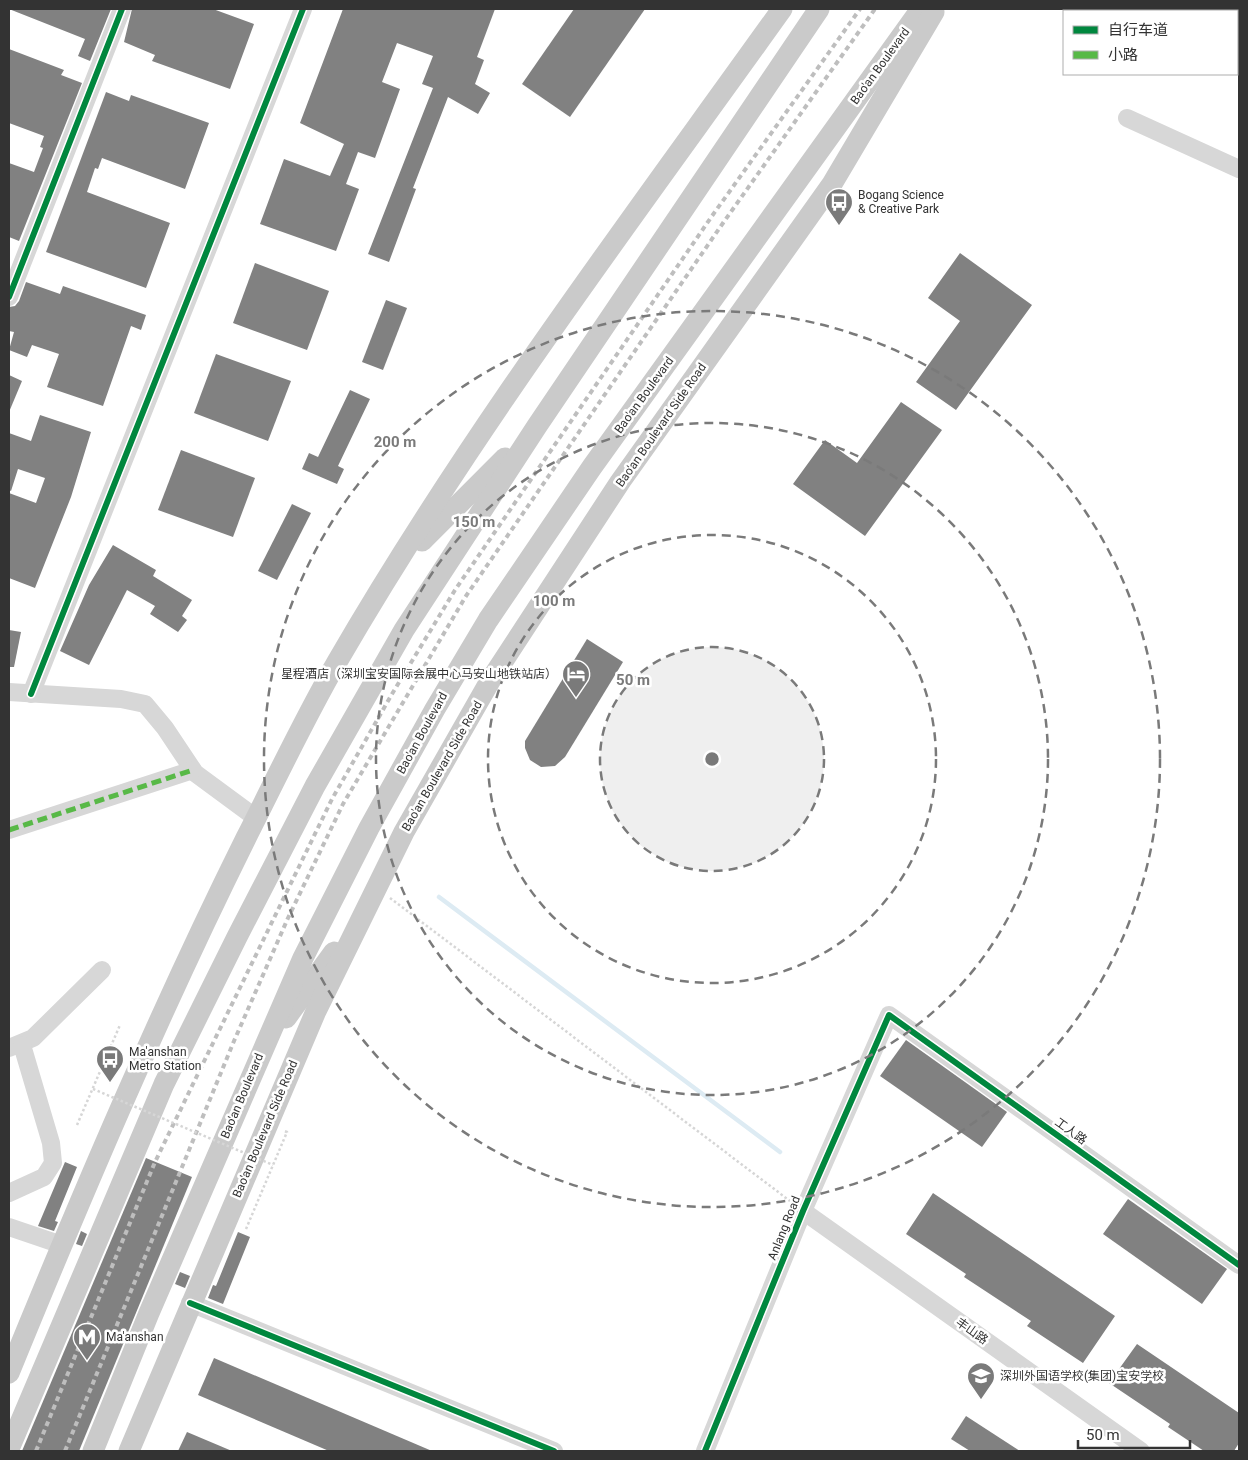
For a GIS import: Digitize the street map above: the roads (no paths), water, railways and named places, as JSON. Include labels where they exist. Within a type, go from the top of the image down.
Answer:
[{"type":"main road","points":[[9,1373],[145,1051],[199,932],[335,666],[391,573],[507,395],[782,9]]},
{"type":"main road","points":[[9,1449],[164,1084],[315,786],[404,630],[537,426],[819,9]]},
{"type":"main road","name":"Bao'an Boulevard","points":[[93,1451],[149,1313],[260,1053],[303,958],[369,828],[435,709],[488,620],[592,467],[921,9]]},
{"type":"main road","name":"Bao'an Boulevard Side Road","points":[[129,1451],[190,1303],[316,1011],[377,899],[404,832],[490,681],[620,482],[832,184],[936,9]]},
{"type":"main road","points":[[391,573],[537,426]]},
{"type":"main road","points":[[260,1053],[377,899]]},
{"type":"street","points":[[9,296],[122,9]]},
{"type":"street","points":[[31,694],[303,9]]},
{"type":"street","points":[[1127,118],[1239,169]]},
{"type":"street","points":[[9,692],[121,699],[145,704],[165,728],[193,770],[256,818]]},
{"type":"street","points":[[9,830],[193,770]]},
{"type":"street","points":[[9,1192],[44,1177],[53,1163],[51,1143],[15,1046],[33,1038],[102,970]]},
{"type":"street","name":"Anlang Road","points":[[705,1451],[803,1211],[889,1015]]},
{"type":"street","name":"工人路","points":[[889,1015],[1239,1265]]},
{"type":"street","name":"丰山路","points":[[803,1211],[1140,1451]]},
{"type":"street","points":[[9,1227],[62,1245]]},
{"type":"street","points":[[190,1303],[554,1451]]},
{"type":"waterway","points":[[439,897],[780,1152]]},
{"type":"railway","points":[[36,1451],[155,1162],[332,799],[392,694],[455,590],[712,216],[860,9]]},
{"type":"railway","points":[[65,1451],[234,1041],[288,918],[343,804],[466,596],[723,223],[875,9]]},
{"type":"place","name":"Bogang Science & Creative Park","points":[[839,226]]},
{"type":"place","name":"星程酒店（深圳宝安国际会展中心马安山地铁站店）","points":[[576,698]]},
{"type":"place","name":"Ma'anshan Metro Station","points":[[110,1083]]},
{"type":"place","name":"Ma'anshan","points":[[87,1361]]},
{"type":"place","name":"深圳外国语学校(集团)宝安学校","points":[[981,1400]]}]
